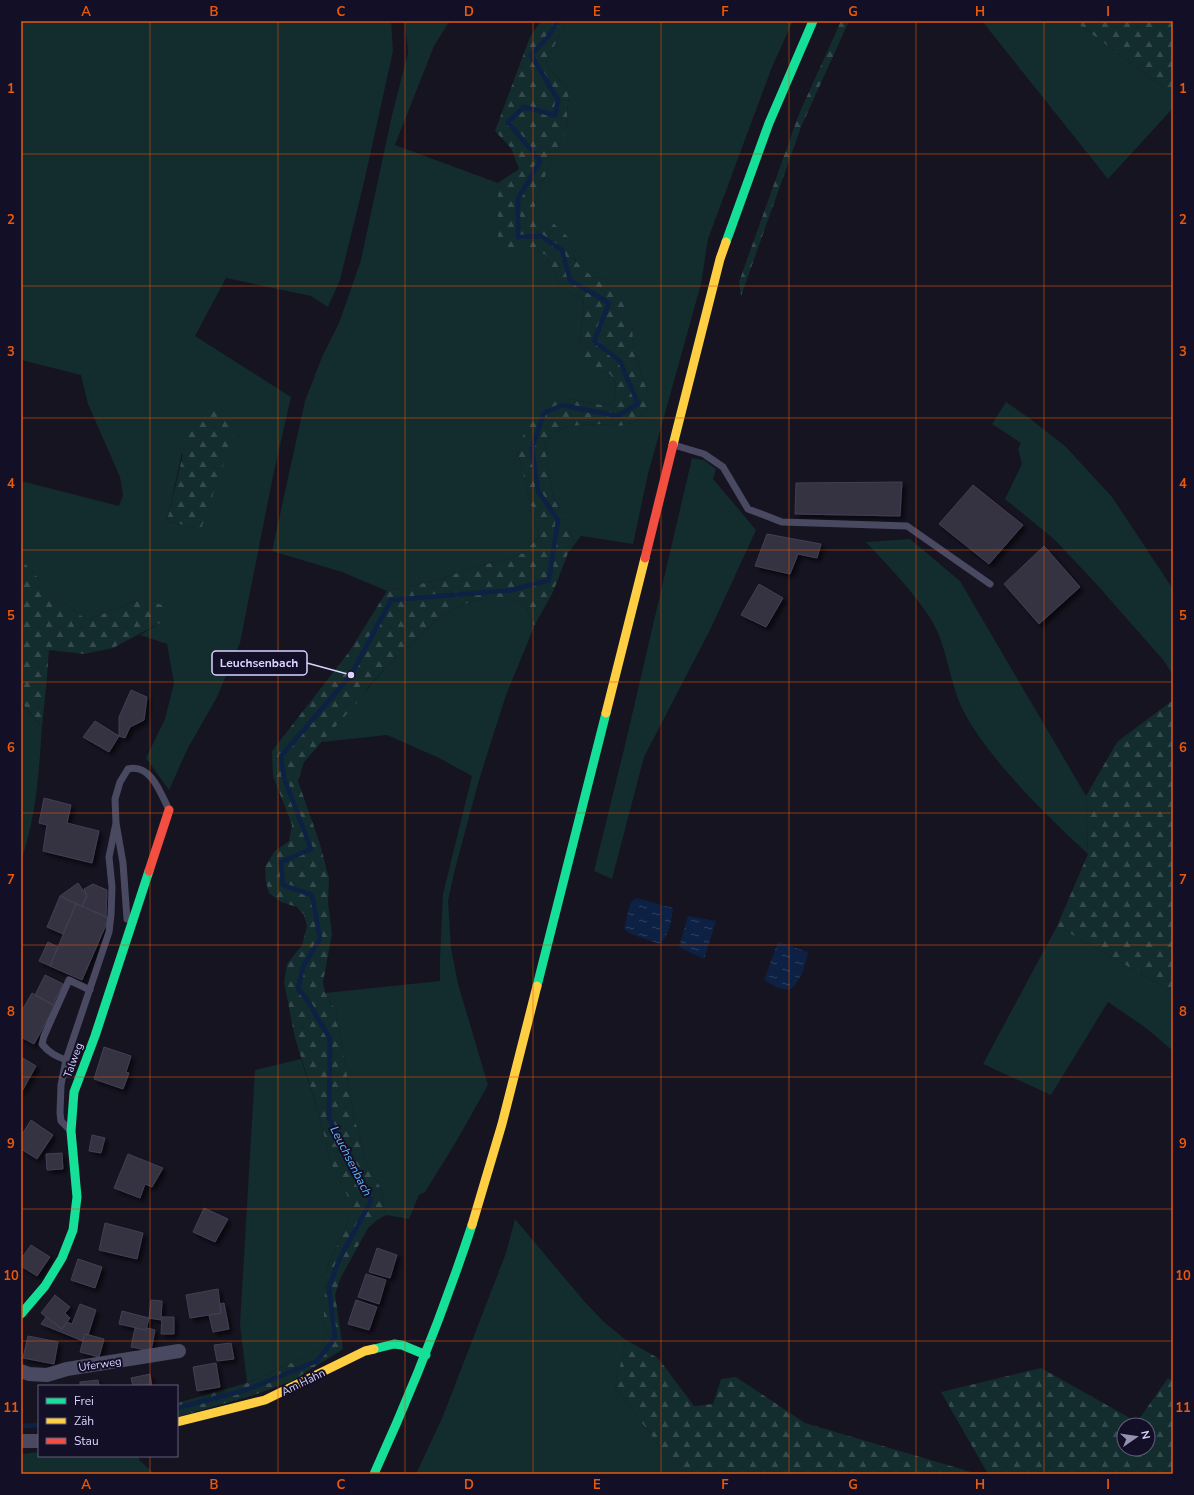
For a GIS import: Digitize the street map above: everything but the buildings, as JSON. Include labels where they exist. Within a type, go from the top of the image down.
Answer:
[{"type":"main road","points":[[374,1474],[399,1421],[426,1355],[469,1237],[502,1124],[720,259],[769,123],[813,21]]},
{"type":"main road","name":"Talweg","points":[[21,1314],[45,1286],[62,1258],[73,1230],[77,1197],[71,1131],[74,1092],[95,1036],[169,810]]},
{"type":"main road","name":"Am Hahn","points":[[178,1422],[265,1400],[365,1351],[394,1344],[402,1345],[426,1355]]},
{"type":"street","name":"Uferweg","points":[[21,1371],[29,1374],[47,1375],[67,1369],[179,1351]]},
{"type":"street","points":[[21,1441],[38,1441]]},
{"type":"lane","points":[[674,445],[704,454],[723,467],[748,509],[782,522],[906,526],[990,584]]},
{"type":"lane","points":[[129,933],[123,863],[116,823],[115,799],[120,782],[128,769],[134,768],[141,770],[152,778],[169,810]]},
{"type":"lane","points":[[71,1131],[61,1121],[61,1085],[66,1060],[109,932],[112,887],[109,857],[116,823]]},
{"type":"lane","points":[[66,1060],[53,1055],[46,1049],[42,1044],[44,1036],[69,980],[90,990]]},
{"type":"green space","points":[[21,21],[391,21],[393,51],[365,178],[340,280],[328,307],[311,296],[226,278],[195,336],[291,397],[273,476],[240,643],[217,697],[188,748],[169,790],[146,758],[165,719],[174,683],[167,644],[140,635],[160,623],[139,600],[87,620],[55,597],[21,559],[21,481],[119,506],[123,495],[120,477],[88,404],[81,375],[21,360]],"holes":[[[182,453],[201,529],[167,521]]]},
{"type":"green space","points":[[405,21],[451,21],[434,46],[395,145],[498,183],[498,247],[514,250],[534,250],[546,255],[562,290],[584,299],[580,345],[600,371],[610,374],[615,382],[616,391],[614,403],[602,405],[564,398],[518,453],[539,536],[524,553],[474,567],[438,580],[387,591],[342,572],[272,551],[305,401],[322,357],[339,323],[361,260],[392,115],[408,53]]},
{"type":"green space","points":[[541,21],[567,21],[545,64],[569,90],[566,131],[551,161],[536,200],[533,217],[552,222],[570,239],[575,260],[584,271],[595,277],[606,280],[620,296],[632,326],[634,352],[649,396],[649,407],[644,414],[632,423],[620,426],[601,424],[568,426],[555,432],[545,443],[553,497],[568,525],[575,544],[568,553],[553,592],[534,626],[525,605],[511,598],[488,598],[460,605],[432,624],[387,666],[304,762],[298,781],[320,844],[329,879],[328,903],[332,934],[323,982],[325,993],[336,1011],[354,1116],[366,1162],[380,1187],[386,1215],[377,1220],[368,1228],[340,1279],[335,1295],[343,1349],[292,1381],[251,1396],[178,1417],[178,1403],[247,1383],[320,1350],[327,1337],[324,1319],[324,1302],[328,1266],[354,1209],[330,1161],[319,1114],[295,1038],[284,982],[287,964],[302,945],[307,926],[304,915],[297,907],[281,902],[269,893],[266,882],[265,867],[275,851],[289,841],[292,825],[273,776],[272,751],[349,652],[387,591],[438,580],[474,567],[524,553],[539,536],[518,453],[526,426],[543,407],[564,398],[602,405],[614,403],[616,391],[615,382],[610,374],[600,371],[584,356],[580,345],[584,299],[562,290],[546,255],[534,250],[498,248],[498,183],[519,169],[511,148],[495,131],[530,37]]},
{"type":"green space","points":[[567,21],[793,21],[772,67],[708,239],[701,284],[648,474],[633,544],[581,536],[575,544],[568,525],[553,497],[548,468],[545,443],[555,432],[568,426],[601,424],[620,426],[632,423],[644,414],[649,407],[649,396],[634,352],[632,326],[606,280],[589,274],[579,267],[576,262],[570,239],[533,217],[536,200],[551,161],[566,131],[569,90],[545,64]]},
{"type":"green space","points":[[841,21],[849,21],[801,127],[741,296],[739,282],[799,114]]},
{"type":"green space","points":[[982,21],[1074,21],[1173,94],[1173,108],[1108,179]]},
{"type":"green space","points":[[1074,21],[1173,21],[1173,94]]},
{"type":"green space","points":[[1006,402],[1065,446],[1112,497],[1173,589],[1173,675],[1164,661],[1099,587],[1055,540],[1005,499],[1022,464],[1018,449],[1021,443],[992,424]]},
{"type":"green space","points":[[220,408],[237,425],[201,529],[167,521],[188,434],[201,418]]},
{"type":"green space","points":[[692,458],[704,460],[716,469],[713,479],[756,530],[711,628],[644,757],[612,879],[594,871]]},
{"type":"green space","points":[[910,539],[960,581],[1086,796],[1088,854],[1022,789],[980,739],[958,699],[942,643],[932,621],[909,590],[866,542]]},
{"type":"green space","points":[[21,559],[55,597],[87,620],[139,600],[169,606],[160,623],[113,648],[84,654],[49,650],[42,727],[21,702]]},
{"type":"green space","points":[[488,598],[511,598],[525,605],[534,627],[506,695],[479,780],[448,901],[451,948],[458,984],[488,1085],[456,1142],[425,1192],[419,1195],[409,1219],[386,1215],[380,1187],[366,1162],[354,1116],[336,1011],[325,993],[440,981],[443,894],[472,776],[439,758],[387,735],[322,742],[387,666],[432,624],[460,605]]},
{"type":"green space","points":[[1173,700],[1173,992],[1057,926],[1088,854],[1086,796],[1117,742]]},
{"type":"green space","points":[[21,703],[42,727],[38,778],[33,812],[21,861]]},
{"type":"green space","points":[[1057,926],[1173,992],[1173,1051],[1146,1028],[1108,1002],[1051,1095],[983,1064]]},
{"type":"green space","points":[[301,1059],[319,1114],[330,1161],[354,1209],[328,1266],[324,1302],[324,1319],[327,1337],[320,1350],[247,1383],[240,1325],[255,1070]]},
{"type":"green space","points":[[515,1219],[584,1301],[604,1322],[626,1340],[615,1387],[670,1460],[684,1474],[416,1474],[443,1416],[506,1253]]},
{"type":"green space","points":[[626,1340],[658,1358],[694,1406],[713,1404],[721,1379],[736,1377],[805,1423],[978,1474],[684,1474],[670,1460],[615,1387]]},
{"type":"green space","points":[[1041,1368],[1128,1417],[1116,1417],[1116,1457],[1156,1457],[1156,1417],[1141,1417],[1168,1378],[1173,1381],[1173,1474],[988,1474],[941,1392]]},
{"type":"green space","points":[[38,1452],[38,1457],[139,1457],[139,1460],[155,1474],[21,1474],[21,1454]]},
{"type":"water","points":[[636,898],[673,908],[670,927],[660,944],[631,934],[624,929],[630,904]]},
{"type":"water","points":[[688,916],[716,921],[704,959],[679,947]]},
{"type":"water","points":[[778,942],[808,952],[800,977],[794,986],[789,990],[778,988],[764,980]]},
{"type":"waterway","name":"Leuchsenbach","points":[[178,1408],[246,1390],[317,1361],[335,1338],[329,1287],[339,1260],[371,1201],[329,1118],[330,1039],[306,998],[298,989],[303,967],[320,939],[312,895],[283,885],[281,862],[311,849],[284,778],[281,756],[351,675],[391,600],[512,590],[549,580],[558,520],[538,491],[532,448],[544,413],[562,405],[617,416],[638,404],[620,361],[594,341],[609,303],[570,280],[562,250],[541,236],[518,237],[518,199],[540,161],[508,122],[524,107],[555,115],[558,100],[531,55],[548,37],[558,21]]},
{"type":"waterway","name":"Leuchsenbach","points":[[21,1426],[38,1425]]},
{"type":"traffic: fast","points":[[726,242],[769,123],[813,21]]},
{"type":"traffic: fast","points":[[537,986],[606,713]]},
{"type":"traffic: fast","points":[[21,1314],[45,1286],[62,1258],[73,1230],[77,1197],[71,1131],[74,1092],[95,1036],[149,871]]},
{"type":"traffic: fast","points":[[374,1474],[426,1351],[472,1225]]},
{"type":"traffic: fast","points":[[374,1349],[394,1344],[402,1345],[426,1355]]},
{"type":"traffic: slow","points":[[673,445],[720,259],[726,242]]},
{"type":"traffic: slow","points":[[606,713],[645,558]]},
{"type":"traffic: slow","points":[[472,1225],[502,1124],[537,986]]},
{"type":"traffic: slow","points":[[178,1422],[265,1400],[365,1351],[374,1349]]},
{"type":"traffic: jam","points":[[645,558],[673,445]]},
{"type":"traffic: jam","points":[[149,871],[169,810]]},
{"type":"place","name":"Leuchsenbach","points":[[351,675]]}]
